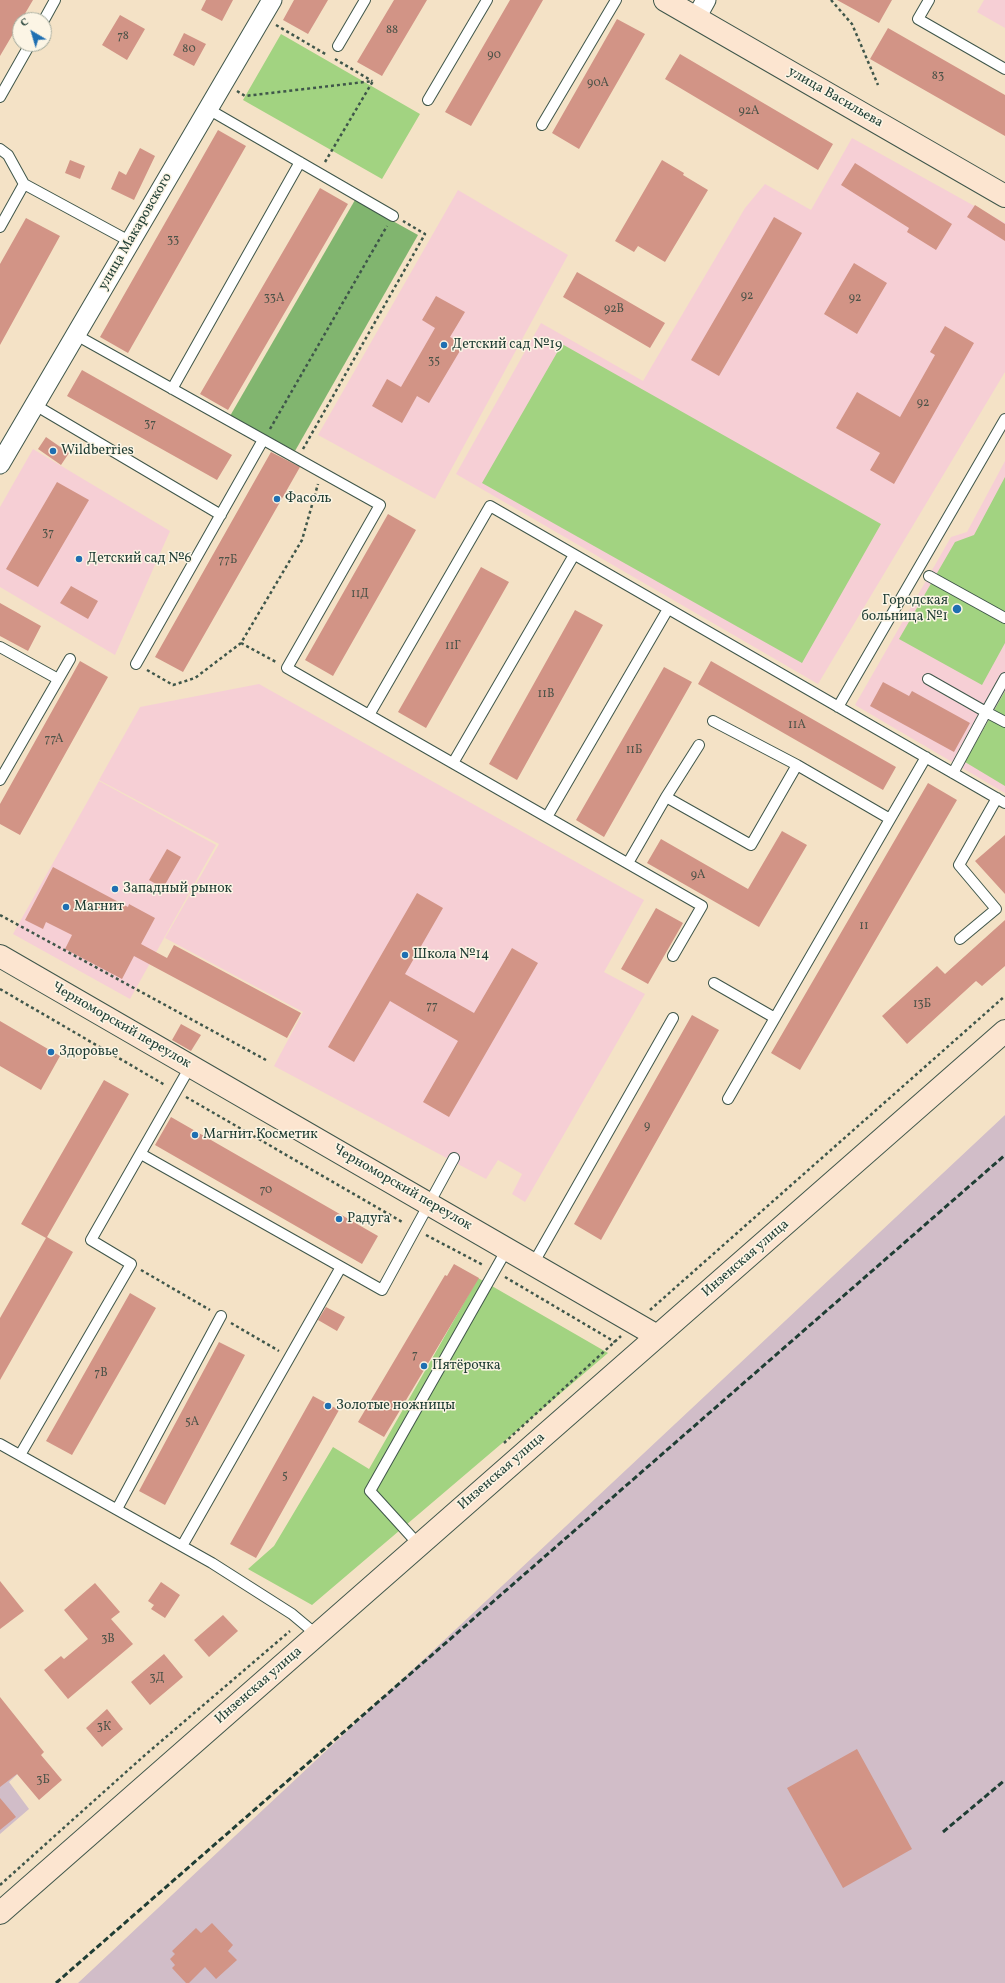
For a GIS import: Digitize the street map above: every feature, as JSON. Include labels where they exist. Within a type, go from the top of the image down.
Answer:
[{"type":"street","name":"улица Макаровского","points":[[0,464],[272,0]]},
{"type":"street","name":"улица Васильева","points":[[665,0],[701,9],[1005,196]]},
{"type":"street","name":"Черноморский переулок","points":[[0,956],[658,1336]]},
{"type":"street","name":"Инзенская улица","points":[[0,1913],[309,1628],[419,1544],[1005,1031]]},
{"type":"lane","points":[[48,12],[55,0]]},
{"type":"lane","points":[[338,46],[365,0]]},
{"type":"lane","points":[[428,100],[487,0]]},
{"type":"lane","points":[[542,125],[616,0]]},
{"type":"lane","points":[[929,0],[918,20],[1005,69]]},
{"type":"lane","points":[[0,97],[25,52]]},
{"type":"lane","points":[[208,109],[393,216]]},
{"type":"lane","points":[[0,149],[8,155],[24,184],[131,242]]},
{"type":"lane","points":[[172,389],[300,162]]},
{"type":"lane","points":[[0,227],[24,184]]},
{"type":"lane","points":[[76,335],[380,505],[287,668],[702,906],[673,956]]},
{"type":"lane","points":[[35,405],[221,515]]},
{"type":"lane","points":[[838,707],[1005,419]]},
{"type":"lane","points":[[136,664],[263,440]]},
{"type":"lane","points":[[369,715],[490,506],[1001,801],[959,865],[996,909],[960,939]]},
{"type":"lane","points":[[453,763],[574,555]]},
{"type":"lane","points":[[929,576],[1005,618]]},
{"type":"lane","points":[[547,817],[668,609]]},
{"type":"lane","points":[[0,647],[58,679]]},
{"type":"lane","points":[[0,780],[70,659]]},
{"type":"lane","points":[[953,773],[1005,678]]},
{"type":"lane","points":[[928,679],[1005,722]]},
{"type":"lane","points":[[713,721],[797,765],[890,819]]},
{"type":"lane","points":[[628,863],[666,796],[699,745]]},
{"type":"lane","points":[[728,1099],[926,757]]},
{"type":"lane","points":[[666,796],[751,845],[797,765]]},
{"type":"lane","points":[[714,983],[775,1018]]},
{"type":"lane","points":[[533,1264],[673,1018]]},
{"type":"lane","points":[[20,1455],[131,1264],[91,1240],[191,1065]]},
{"type":"lane","points":[[141,1154],[382,1290],[428,1203],[454,1158]]},
{"type":"lane","points":[[419,1544],[370,1491],[507,1249]]},
{"type":"lane","points":[[182,1546],[341,1267]]},
{"type":"lane","points":[[117,1509],[221,1316]]},
{"type":"lane","points":[[0,1444],[212,1563],[309,1628]]},
{"type":"path","points":[[831,0],[852,24],[878,86]]},
{"type":"path","points":[[273,24],[373,81]]},
{"type":"path","points":[[245,96],[373,81]]},
{"type":"path","points":[[319,173],[373,81]]},
{"type":"path","points":[[263,440],[393,216],[425,234],[297,459]]},
{"type":"path","points":[[136,664],[173,685],[195,678],[241,643],[302,540],[321,472]]},
{"type":"path","points":[[241,643],[287,668]]},
{"type":"path","points":[[0,915],[266,1060]]},
{"type":"path","points":[[0,989],[415,1230],[495,1271],[615,1342]]},
{"type":"path","points":[[502,1445],[635,1323],[1005,996]]},
{"type":"path","points":[[0,1885],[145,1755],[309,1628]]},
{"type":"shaded area","points":[[984,0],[1005,0],[1005,28],[977,12]]},
{"type":"shaded area","points":[[852,138],[1005,223],[1005,372],[818,684],[456,474],[541,323],[643,381],[745,208],[765,184],[811,210]]},
{"type":"shaded area","name":"Детский сад №19","points":[[458,190],[568,255],[435,499],[318,435]]},
{"type":"shaded area","name":"Детский сад №6","points":[[33,449],[170,531],[115,655],[0,587],[0,507]]},
{"type":"shaded area","name":"Городская больница №1","points":[[1005,461],[1005,793],[855,705],[951,537],[967,532]]},
{"type":"shaded area","name":"Школа №14","points":[[259,684],[644,900],[604,972],[645,994],[525,1202],[512,1194],[522,1174],[498,1160],[486,1179],[274,1066],[303,1012],[165,938],[219,844],[99,780],[140,707]]},
{"type":"shaded area","name":"Западный рынок","points":[[99,781],[216,845],[130,999],[13,934]]},
{"type":"shaded area","points":[[1005,1115],[1005,1983],[78,1983]]},
{"type":"shaded area","points":[[0,1731],[27,1765],[9,1782],[29,1809],[0,1834]]},
{"type":"green space","points":[[281,34],[420,114],[382,179],[243,100]]},
{"type":"green space","points":[[355,200],[418,235],[295,451],[230,416]]},
{"type":"green space","points":[[562,344],[881,524],[802,663],[482,483]]},
{"type":"green space","points":[[1005,477],[1005,643],[982,685],[899,639],[955,542],[974,535]]},
{"type":"green space","points":[[1005,691],[1005,786],[965,762]]},
{"type":"green space","points":[[478,1278],[608,1353],[312,1605],[248,1569],[274,1546],[333,1447],[369,1469]]},
{"type":"building","points":[[0,0],[33,0],[26,12],[12,12],[12,36],[0,56]]},
{"type":"building","points":[[206,0],[233,0],[222,21],[201,10]]},
{"type":"building","points":[[294,0],[328,0],[308,34],[283,20]]},
{"type":"building","points":[[394,0],[427,0],[382,76],[357,62]]},
{"type":"building","points":[[510,0],[543,0],[471,126],[445,112]]},
{"type":"building","points":[[837,0],[892,0],[879,23]]},
{"type":"building","points":[[120,15],[145,29],[127,60],[102,45]]},
{"type":"building","points":[[617,19],[645,34],[579,149],[552,133]]},
{"type":"building","points":[[888,28],[1005,95],[1005,136],[870,59]]},
{"type":"building","points":[[184,33],[206,44],[194,66],[173,55]]},
{"type":"building","points":[[680,54],[833,144],[818,170],[665,79]]},
{"type":"building","points":[[218,130],[246,146],[128,353],[100,337]]},
{"type":"building","points":[[140,148],[155,156],[134,200],[111,189],[119,171],[126,175]]},
{"type":"building","points":[[70,160],[85,166],[80,179],[65,173]]},
{"type":"building","points":[[662,160],[708,190],[665,262],[638,246],[634,252],[615,241]]},
{"type":"building","points":[[855,163],[952,224],[936,250],[907,232],[909,228],[841,185]]},
{"type":"building","points":[[320,188],[348,204],[228,410],[200,394]]},
{"type":"building","points":[[975,205],[1005,224],[1005,241],[967,217]]},
{"type":"building","points":[[774,217],[802,233],[719,376],[691,360]]},
{"type":"building","points":[[26,218],[60,236],[0,345],[0,264]]},
{"type":"building","points":[[854,263],[887,283],[857,334],[824,314]]},
{"type":"building","points":[[577,272],[665,323],[650,348],[563,297]]},
{"type":"building","points":[[436,296],[465,312],[450,337],[464,344],[429,403],[417,396],[402,423],[372,406],[387,379],[401,387],[435,328],[422,320]]},
{"type":"building","points":[[945,326],[974,343],[894,484],[870,470],[880,453],[836,428],[857,392],[900,417],[935,355],[930,352]]},
{"type":"building","points":[[82,370],[232,455],[217,480],[67,396]]},
{"type":"building","name":"Wildberries","points":[[46,437],[69,453],[61,465],[38,449]]},
{"type":"building","points":[[271,452],[300,467],[183,672],[155,657]]},
{"type":"building","points":[[57,482],[89,500],[38,587],[6,569]]},
{"type":"building","points":[[388,514],[416,530],[333,676],[305,660]]},
{"type":"building","points":[[481,567],[509,582],[426,728],[398,712]]},
{"type":"building","points":[[71,586],[98,601],[88,619],[60,603]]},
{"type":"building","points":[[0,603],[41,626],[28,651],[0,636]]},
{"type":"building","points":[[575,610],[603,625],[517,780],[489,764]]},
{"type":"building","points":[[80,661],[108,677],[20,835],[0,824],[0,804]]},
{"type":"building","points":[[711,661],[896,767],[883,790],[698,684]]},
{"type":"building","points":[[664,667],[692,682],[604,837],[576,820]]},
{"type":"building","points":[[883,682],[909,696],[912,691],[970,723],[954,752],[870,706]]},
{"type":"building","points":[[928,783],[957,800],[800,1070],[771,1053]]},
{"type":"building","points":[[782,831],[807,845],[759,927],[647,863],[661,839],[748,889]]},
{"type":"building","points":[[1005,835],[1005,894],[975,861]]},
{"type":"building","points":[[167,849],[181,857],[163,888],[149,880]]},
{"type":"building","points":[[53,867],[128,907],[129,904],[155,918],[141,944],[167,958],[174,945],[301,1013],[287,1038],[134,956],[122,979],[65,949],[72,935],[46,922],[43,929],[25,920]]},
{"type":"building","points":[[417,893],[443,908],[405,974],[474,1013],[512,948],[538,963],[449,1117],[423,1102],[458,1041],[390,1001],[354,1062],[328,1047]]},
{"type":"building","points":[[656,908],[683,923],[648,984],[621,969]]},
{"type":"building","points":[[1005,920],[1005,966],[982,986],[976,981],[907,1044],[882,1016],[937,966],[945,974]]},
{"type":"building","points":[[692,1015],[719,1030],[601,1240],[574,1224]]},
{"type":"building","points":[[0,1021],[60,1056],[41,1090],[0,1066]]},
{"type":"building","points":[[181,1024],[201,1035],[191,1051],[172,1040]]},
{"type":"building","points":[[104,1080],[129,1094],[47,1237],[73,1252],[0,1380],[0,1318],[46,1238],[21,1224]]},
{"type":"building","points":[[171,1117],[378,1236],[362,1264],[155,1145]]},
{"type":"building","points":[[454,1264],[479,1278],[384,1437],[358,1422],[445,1275],[447,1276]]},
{"type":"building","points":[[130,1293],[156,1308],[72,1455],[46,1441]]},
{"type":"building","points":[[326,1307],[345,1317],[337,1331],[318,1320]]},
{"type":"building","points":[[219,1342],[245,1355],[165,1505],[139,1491]]},
{"type":"building","points":[[313,1396],[339,1410],[256,1558],[230,1544]]},
{"type":"building","points":[[0,1581],[24,1611],[0,1629]]},
{"type":"building","points":[[161,1582],[180,1595],[165,1618],[151,1609],[154,1605],[148,1601]]},
{"type":"building","points":[[95,1583],[120,1612],[111,1619],[133,1644],[68,1699],[44,1670],[61,1656],[64,1659],[88,1639],[64,1610]]},
{"type":"building","points":[[223,1615],[238,1631],[209,1657],[194,1640]]},
{"type":"building","points":[[164,1654],[183,1677],[150,1705],[131,1682]]},
{"type":"building","points":[[0,1697],[44,1752],[41,1755],[62,1780],[39,1800],[17,1774],[0,1787]]},
{"type":"building","points":[[107,1709],[123,1729],[102,1747],[86,1728]]},
{"type":"building","points":[[857,1749],[912,1849],[843,1888],[787,1788]]},
{"type":"building","points":[[0,1798],[16,1817],[0,1830]]},
{"type":"building","points":[[212,1923],[233,1945],[228,1951],[237,1960],[216,1979],[205,1967],[189,1983],[186,1983],[172,1968],[175,1965],[170,1959],[175,1954],[172,1951],[196,1928],[201,1933]]},
{"type":"railway","points":[[56,1983],[1005,1155]]},
{"type":"railway","points":[[943,1832],[1005,1780]]},
{"type":"place","name":"Детский сад №19","points":[[444,345]]},
{"type":"place","name":"Wildberries","points":[[53,451]]},
{"type":"place","name":"Фасоль","points":[[277,499]]},
{"type":"place","name":"Детский сад №6","points":[[79,559]]},
{"type":"place","name":"Городская больница №1","points":[[957,609]]},
{"type":"place","name":"Западный рынок","points":[[115,889]]},
{"type":"place","name":"Магнит","points":[[66,907]]},
{"type":"place","name":"Школа №14","points":[[405,955]]},
{"type":"place","name":"Здоровье","points":[[51,1052]]},
{"type":"place","name":"Магнит Косметик","points":[[195,1135]]},
{"type":"place","name":"Радуга","points":[[339,1219]]},
{"type":"place","name":"Пятёрочка","points":[[424,1366]]},
{"type":"place","name":"Золотые ножницы","points":[[328,1406]]}]
